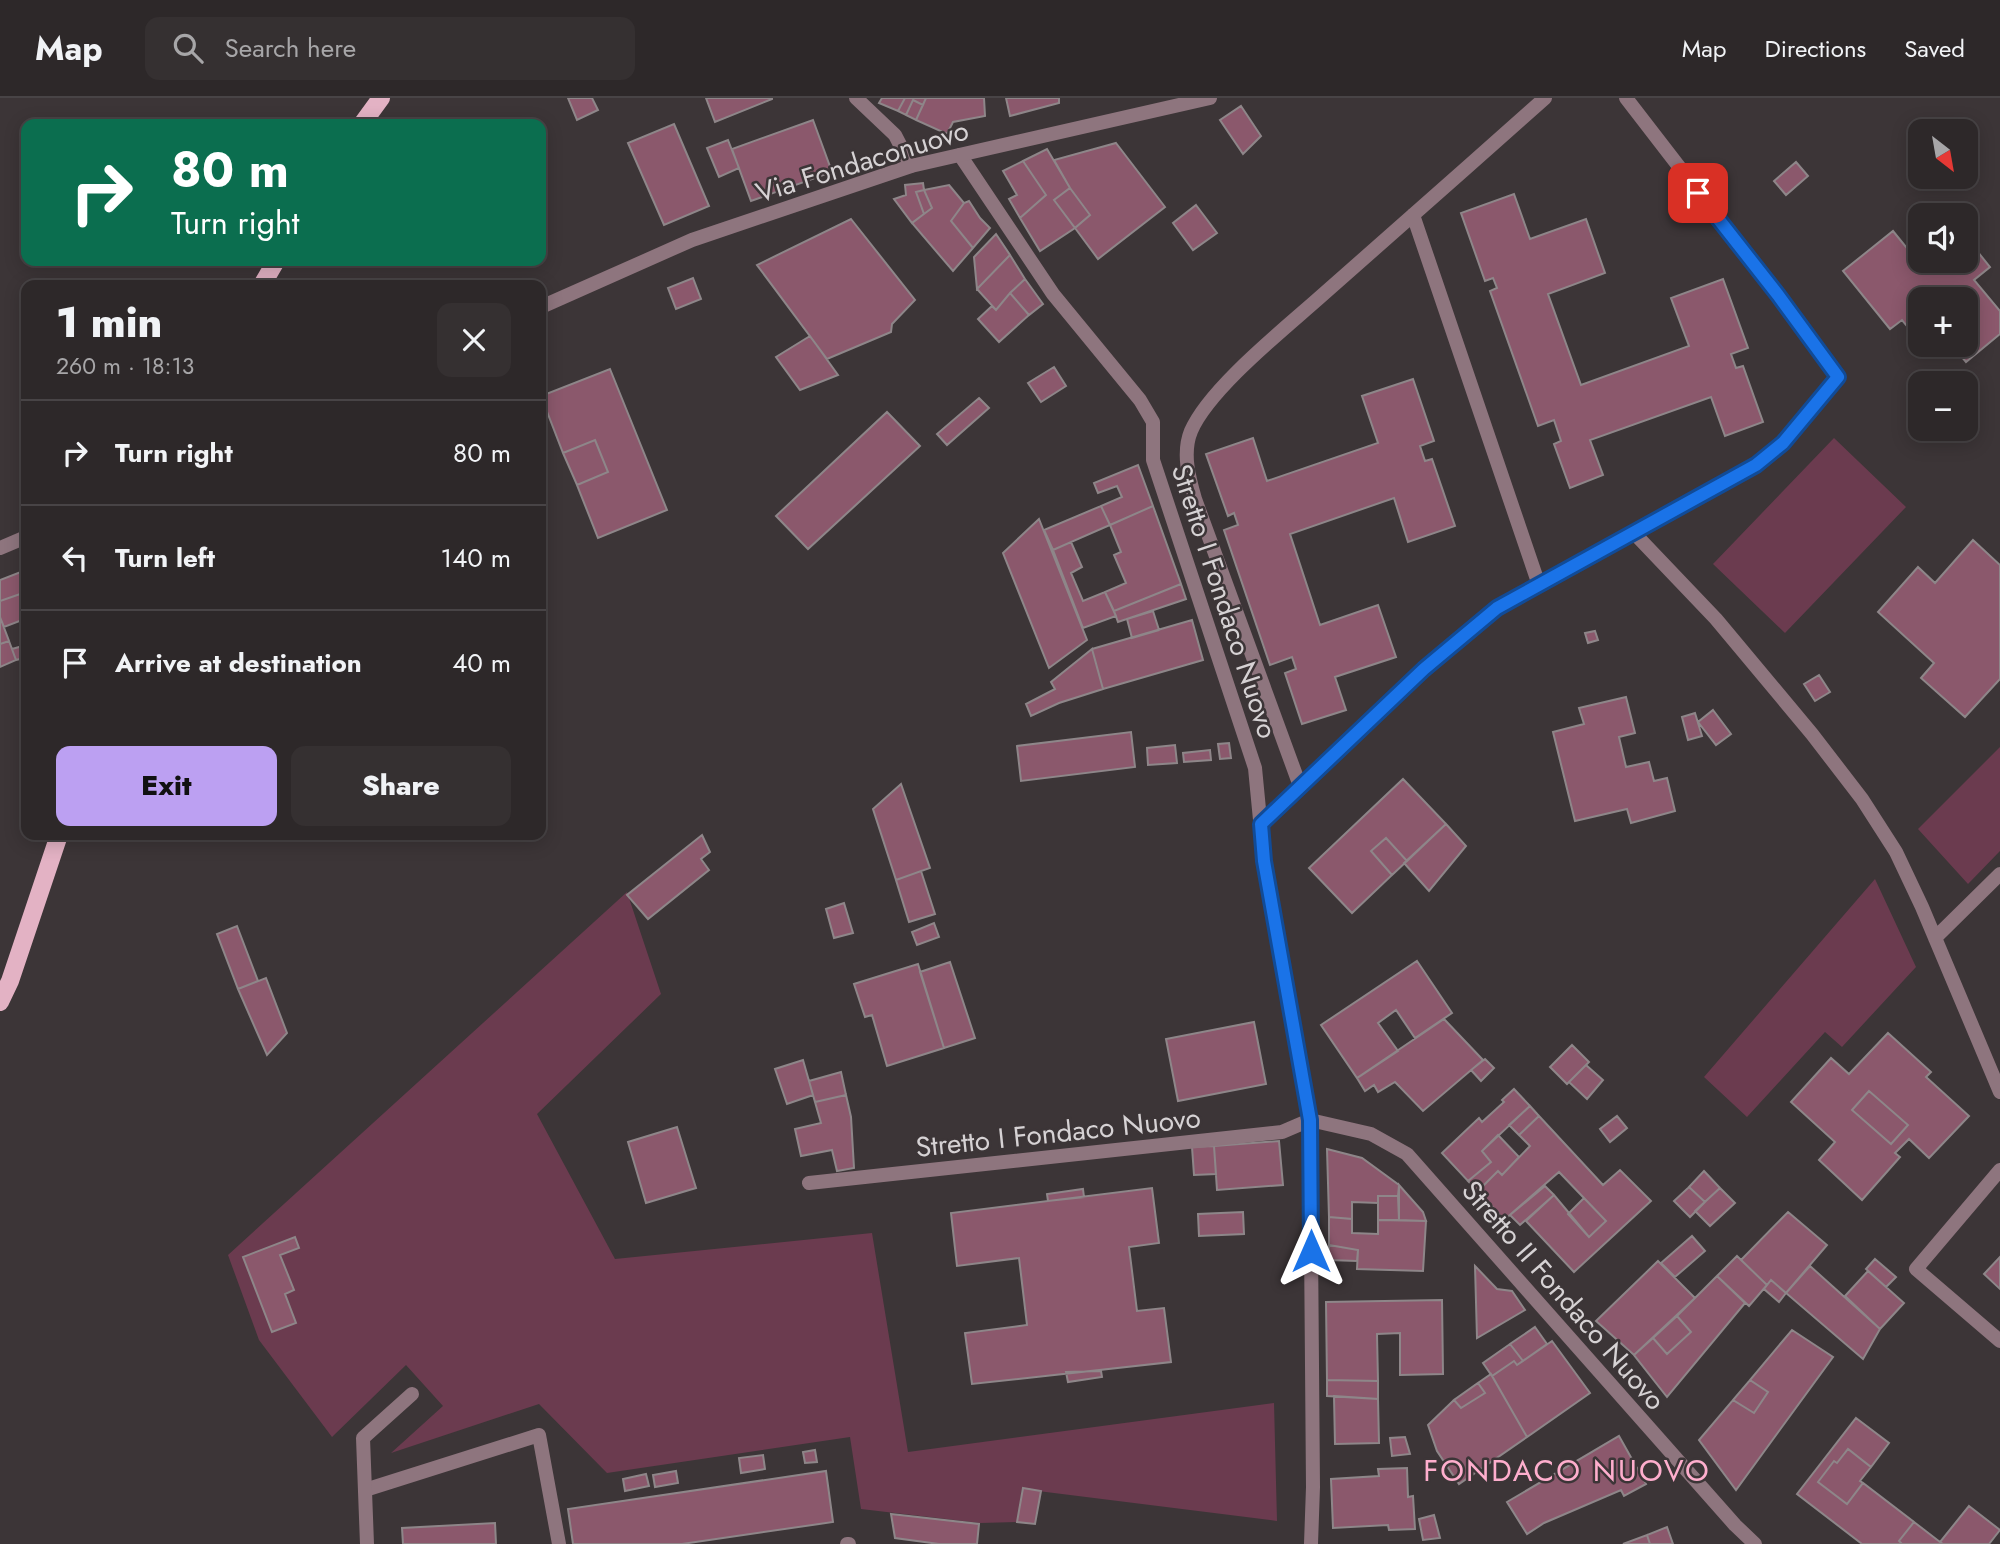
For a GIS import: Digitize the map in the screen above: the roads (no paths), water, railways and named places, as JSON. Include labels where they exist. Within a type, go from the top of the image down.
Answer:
[{"type":"main road","points":[[366,119],[381,98]]},
{"type":"main road","points":[[0,1002],[10,981],[57,840]]},
{"type":"street","points":[[856,98],[895,135],[911,166]]},
{"type":"street","name":"Via Fondaconuovo","points":[[546,305],[692,240],[911,166],[1210,98]]},
{"type":"street","points":[[1300,786],[1195,499],[1188,474],[1190,433],[1203,411],[1225,386],[1275,337],[1545,98]]},
{"type":"street","points":[[1261,824],[1462,636],[1497,608],[1756,465],[1783,443],[1838,377],[1626,98]]},
{"type":"street","name":"Stretto I Fondaco Nuovo","points":[[960,155],[1053,294],[1140,400],[1153,422],[1153,460],[1255,768],[1264,861],[1310,1120],[1313,1487],[1311,1544]]},
{"type":"street","points":[[1413,215],[1539,584]]},
{"type":"street","points":[[1634,533],[1716,619],[1812,734],[1862,799],[1896,852],[1936,938],[2000,1092]]},
{"type":"street","points":[[0,548],[21,539]]},
{"type":"street","points":[[1936,938],[1998,880]]},
{"type":"street","name":"Stretto I Fondaco Nuovo","points":[[809,1183],[1282,1132],[1310,1120]]},
{"type":"street","name":"Stretto II Fondaco Nuovo","points":[[1310,1120],[1371,1134],[1407,1154],[1735,1525],[1755,1544]]},
{"type":"street","points":[[2000,1170],[1916,1269],[2000,1341]]},
{"type":"street","points":[[367,1544],[363,1438],[412,1394]]},
{"type":"street","points":[[365,1490],[539,1436],[559,1544]]},
{"type":"district","name":"FONDACO NUOVO","points":[[1567,1471]]}]
